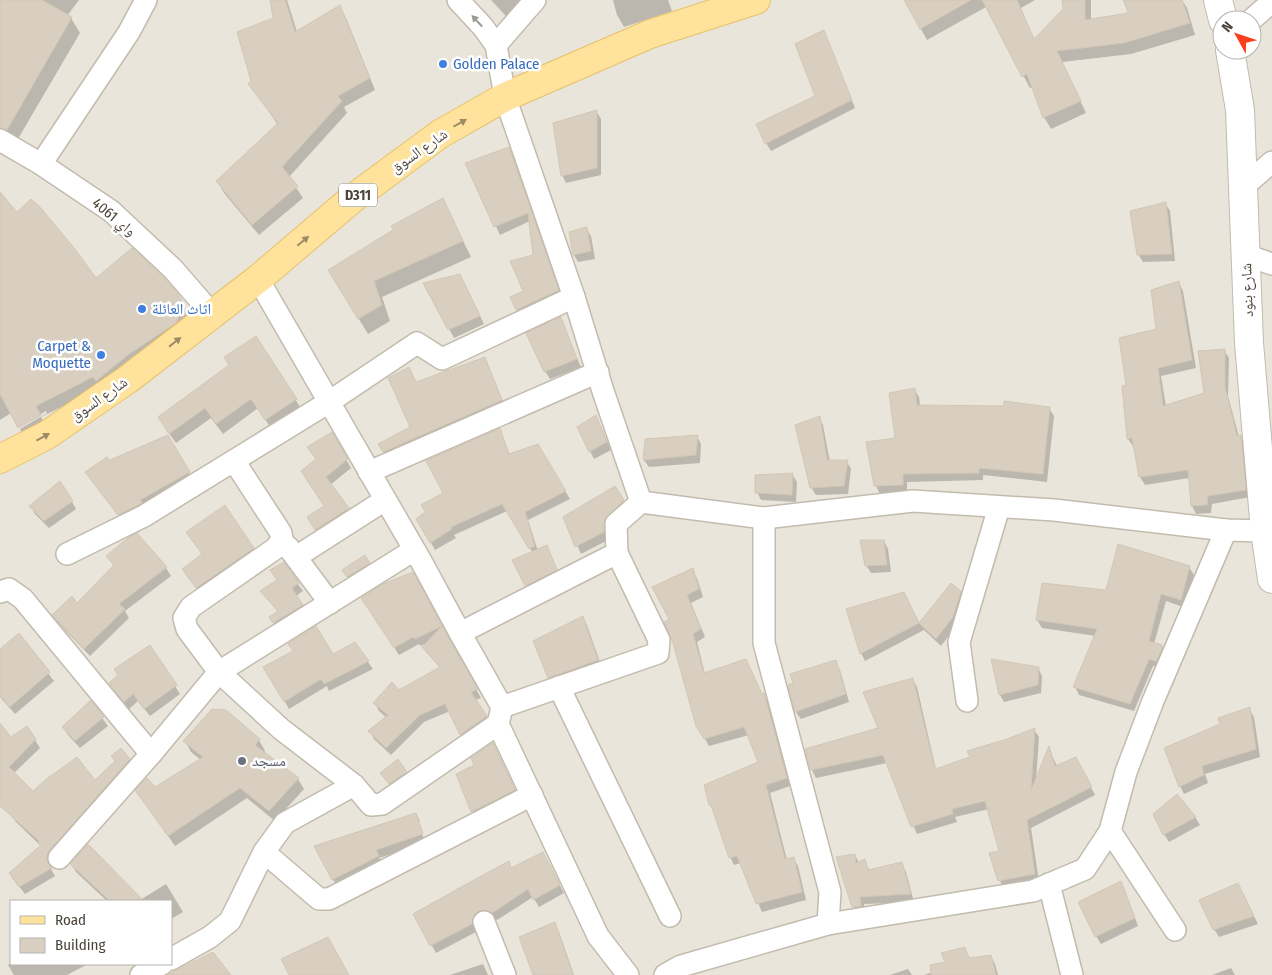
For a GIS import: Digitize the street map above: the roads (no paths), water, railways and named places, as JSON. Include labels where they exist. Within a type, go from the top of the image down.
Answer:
[{"type":"main road","name":"شارع السوق","points":[[0,459],[47,435],[127,380],[258,279],[352,199],[440,134],[505,98],[650,34],[756,0]]},
{"type":"street","points":[[41,164],[129,32],[146,0]]},
{"type":"street","points":[[458,0],[483,27],[496,45],[505,98],[574,297],[603,391],[641,502]]},
{"type":"street","points":[[496,45],[536,0]]},
{"type":"street","points":[[1262,11],[1272,2]]},
{"type":"street","name":"شارع بنود","points":[[1232,60],[1240,110],[1249,344],[1265,531],[1272,579]]},
{"type":"street","name":"واي 4061","points":[[0,140],[41,164],[110,211],[173,269],[212,314]]},
{"type":"street","points":[[1243,187],[1272,162]]},
{"type":"street","points":[[1246,255],[1272,264]]},
{"type":"street","points":[[258,279],[386,500],[460,633],[500,716],[532,795],[598,936],[628,975]]},
{"type":"street","points":[[67,554],[144,516],[329,402],[417,343],[442,359],[574,297]]},
{"type":"street","points":[[369,472],[598,372]]},
{"type":"street","points":[[234,460],[281,533],[282,539],[330,603]]},
{"type":"street","points":[[296,557],[386,500]]},
{"type":"street","points":[[282,539],[276,548],[191,607],[184,618],[187,629],[219,672],[281,729],[354,785],[371,804],[382,804],[500,716],[559,687],[658,653],[659,640],[617,553],[616,524],[641,502],[764,518],[913,501],[1054,510],[1226,530],[1265,531]]},
{"type":"street","points":[[967,701],[959,642],[999,506]]},
{"type":"street","points":[[764,518],[764,643],[830,892],[828,924]]},
{"type":"street","points":[[665,975],[682,966],[828,924],[1033,891],[1085,869],[1110,831],[1126,772],[1153,701],[1226,530]]},
{"type":"street","points":[[59,858],[151,754],[219,672],[414,550]]},
{"type":"street","points":[[460,633],[617,553]]},
{"type":"street","points":[[0,592],[9,589],[24,599],[151,754]]},
{"type":"street","points":[[559,687],[670,916]]},
{"type":"street","points":[[172,957],[210,938],[230,921],[264,852],[286,823],[354,785]]},
{"type":"street","points":[[264,852],[319,899],[329,899],[532,795]]},
{"type":"street","points":[[1110,831],[1176,930]]},
{"type":"street","points":[[1049,884],[1072,975]]},
{"type":"street","points":[[484,922],[505,975]]},
{"type":"street","points":[[141,975],[160,965]]},
{"type":"place","name":"Golden Palace","points":[[443,64]]},
{"type":"place","name":"اثاث العائلة","points":[[142,309]]},
{"type":"place","name":"Carpet & Moquette","points":[[101,355]]},
{"type":"place","name":"مسجد","points":[[242,761]]}]
